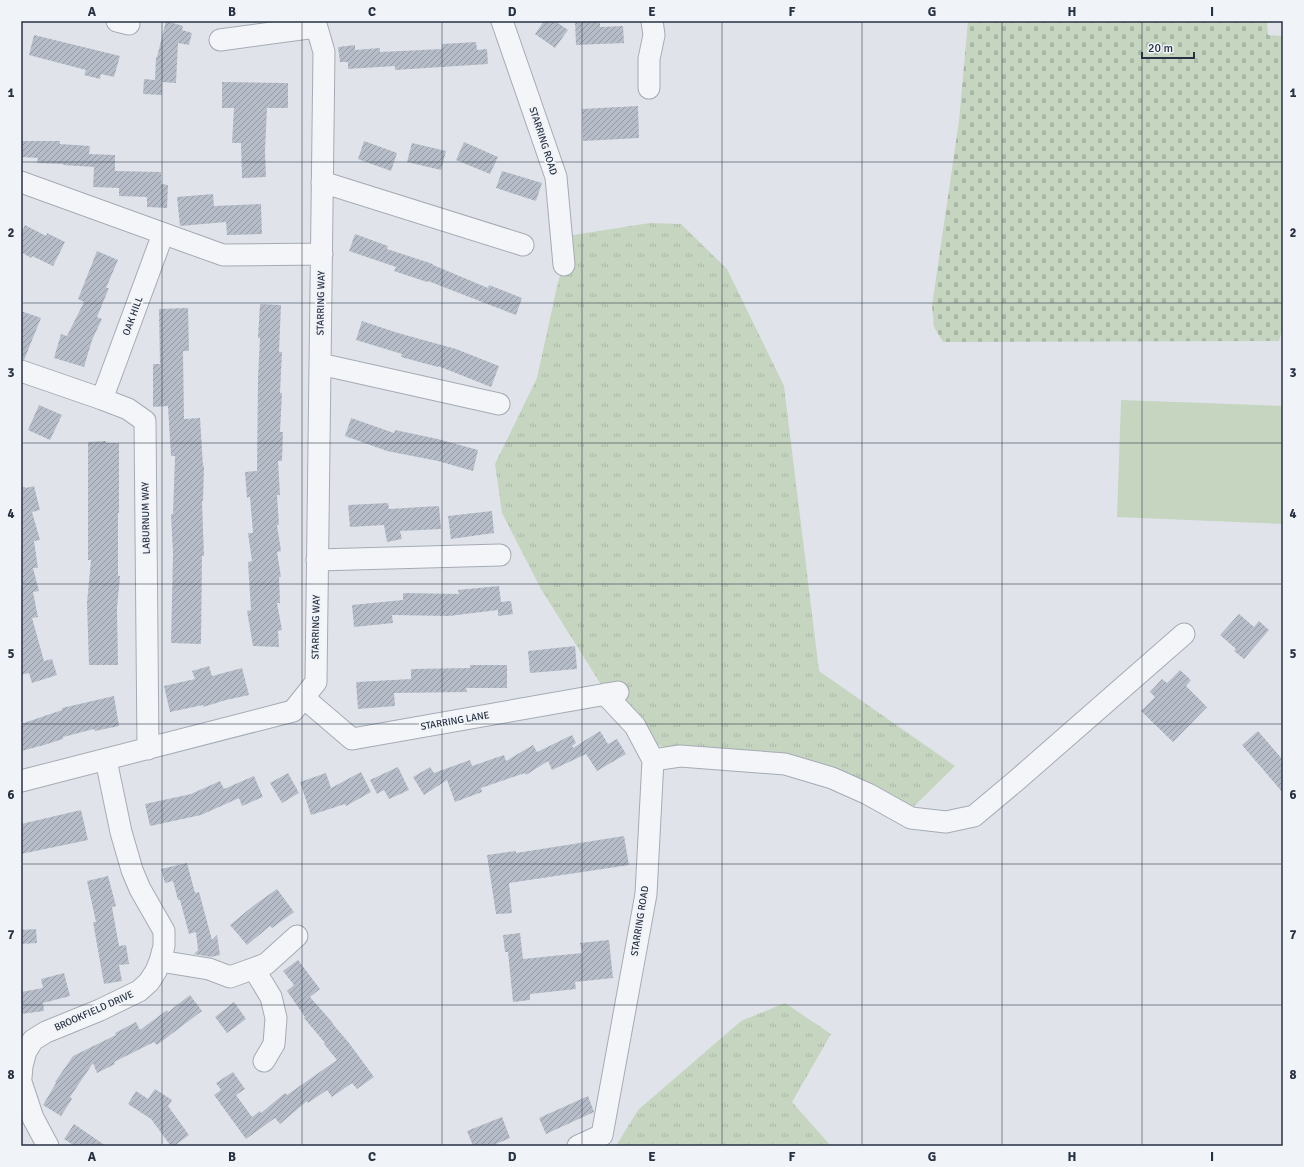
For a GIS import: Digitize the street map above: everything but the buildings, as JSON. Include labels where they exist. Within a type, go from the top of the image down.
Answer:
[{"type":"street","name":"STARRING ROAD","points":[[502,21],[556,177],[564,265]]},
{"type":"street","points":[[649,88],[649,59],[654,35],[652,21]]},
{"type":"street","points":[[220,40],[316,24]]},
{"type":"street","name":"STARRING WAY","points":[[21,781],[293,711],[316,682],[324,52],[316,24]]},
{"type":"street","points":[[21,182],[223,255],[322,254]]},
{"type":"street","points":[[322,182],[523,245]]},
{"type":"street","name":"OAK HILL","points":[[102,399],[163,234]]},
{"type":"street","points":[[320,364],[499,404]]},
{"type":"street","name":"LABURNUM WAY","points":[[21,370],[102,399],[128,410],[145,421],[148,749]]},
{"type":"street","points":[[317,560],[500,555]]},
{"type":"street","points":[[654,760],[680,756],[785,764],[832,778],[868,794],[911,818],[946,822],[974,816],[1018,780],[1184,634]]},
{"type":"street","name":"STARRING LANE","points":[[304,698],[352,739],[612,692],[635,726],[654,760]]},
{"type":"street","name":"BROOKFIELD DRIVE","points":[[21,1078],[24,1050],[33,1040],[46,1032],[100,1010],[139,991],[149,982],[160,961],[164,946],[164,930],[140,889],[132,870],[121,832],[106,760]]},
{"type":"street","name":"STARRING ROAD","points":[[578,1146],[602,1136],[646,894],[654,760]]},
{"type":"street","points":[[160,961],[209,969],[230,977],[266,964],[297,936]]},
{"type":"street","points":[[254,969],[271,997],[276,1018],[274,1044],[264,1061]]},
{"type":"street","points":[[21,1082],[34,1118],[48,1146]]},
{"type":"green space","points":[[968,21],[1267,21],[1268,35],[1283,36],[1283,326],[1279,341],[943,342],[934,327],[932,306],[959,121]]},
{"type":"green space","points":[[650,223],[681,224],[727,269],[784,386],[819,671],[955,766],[899,821],[814,762],[680,754],[632,734],[541,589],[502,513],[495,464],[537,378],[558,282],[573,235]]},
{"type":"green space","points":[[1121,400],[1283,406],[1283,524],[1117,517]]},
{"type":"green space","points":[[785,1003],[831,1034],[792,1102],[831,1146],[616,1146],[638,1110],[741,1021]]}]
